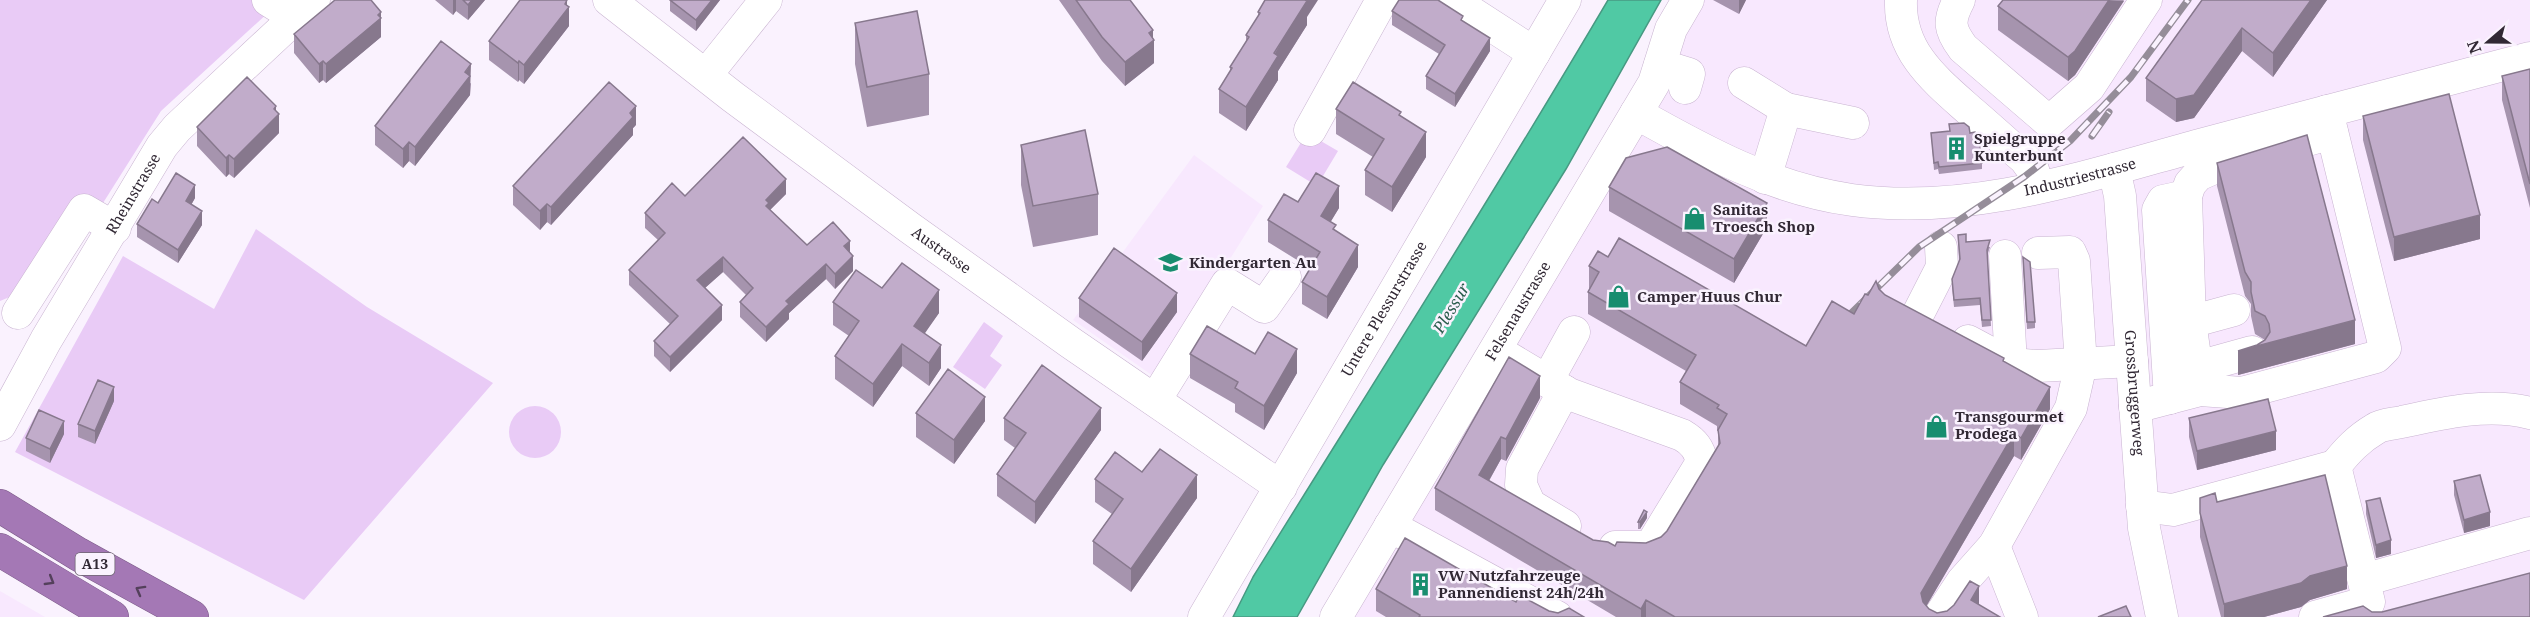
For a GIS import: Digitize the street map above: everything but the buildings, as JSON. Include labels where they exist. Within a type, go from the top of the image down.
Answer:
[{"type":"highway","name":"A13","points":[[0,506],[87,560],[192,617]]},
{"type":"highway","name":"A13","points":[[0,550],[112,617]]},
{"type":"street","points":[[268,0],[305,9]]},
{"type":"street","name":"Austrasse","points":[[609,0],[909,228],[1071,344],[1281,487]]},
{"type":"street","points":[[706,75],[766,0]]},
{"type":"street","points":[[1310,130],[1382,0]]},
{"type":"street","points":[[1452,0],[1534,53]]},
{"type":"street","name":"Untere Plessurstrasse","points":[[1204,617],[1566,0]]},
{"type":"street","name":"Felsenaustrasse","points":[[1337,617],[1654,83],[1671,29],[1688,0]]},
{"type":"street","points":[[1901,0],[1904,28],[1911,48],[1928,74],[2025,159],[2033,170],[2038,188]]},
{"type":"street","points":[[1959,0],[1951,16],[1952,34],[1963,48],[2049,122],[2089,87],[2146,0]]},
{"type":"street","name":"Rheinstrasse","points":[[0,425],[46,340],[115,228],[153,160],[177,128],[305,9]]},
{"type":"street","name":"Industriestrasse","points":[[1636,113],[1693,145],[1765,178],[1850,200],[1892,204],[1941,203],[1984,199],[2038,188],[2329,122],[2530,58]]},
{"type":"street","points":[[1660,65],[1689,74],[1685,88]]},
{"type":"street","points":[[1744,83],[1786,109],[1853,123]]},
{"type":"street","points":[[1765,178],[1786,109]]},
{"type":"street","points":[[2329,122],[2385,348],[2383,352],[2376,357],[2242,393],[2199,379],[2190,322],[2186,196],[2190,184],[2198,175],[2329,122]]},
{"type":"street","name":"Grossbruggerweg","points":[[2114,169],[2120,196],[2142,506],[2153,579],[2163,617]]},
{"type":"street","points":[[2170,398],[2158,210],[2163,201],[2186,196]]},
{"type":"street","points":[[18,313],[84,210],[115,228]]},
{"type":"street","points":[[1941,248],[1942,267],[1906,307],[2011,364],[2038,366],[2132,361]]},
{"type":"street","points":[[1939,617],[1962,582],[1994,546],[2072,408],[2081,364],[2074,261],[2070,252],[2038,253]]},
{"type":"street","points":[[2005,256],[2011,364]]},
{"type":"street","points":[[1155,400],[1227,284],[1264,307],[1285,277]]},
{"type":"street","points":[[2190,322],[2234,310]]},
{"type":"street","points":[[1494,350],[1555,386],[1682,435],[1692,441],[1702,462],[1652,543],[1646,547],[1596,544],[1530,505],[1525,497],[1521,485],[1522,469],[1555,386],[1574,332]]},
{"type":"street","points":[[2135,406],[2170,398],[2199,379],[2252,352]]},
{"type":"street","points":[[2142,506],[2173,510],[2335,466],[2354,443],[2377,427],[2433,415],[2482,410],[2508,409],[2530,413]]},
{"type":"street","points":[[2315,617],[2369,602],[2335,466]]},
{"type":"street","points":[[1390,526],[1557,617]]},
{"type":"street","points":[[2364,580],[2530,533]]},
{"type":"street","points":[[1994,546],[2022,617]]},
{"type":"shaded area","points":[[0,0],[278,0],[270,11],[161,111],[103,203],[12,296],[0,301]]},
{"type":"shaded area","points":[[1688,0],[2530,0],[2530,617],[1339,617]]},
{"type":"shaded area","points":[[1307,133],[1338,151],[1317,186],[1286,167]]},
{"type":"shaded area","name":"Kindergarten Au","points":[[1194,155],[1263,206],[1156,378],[1073,320]]},
{"type":"shaded area","points":[[256,229],[367,307],[493,383],[304,600],[15,452],[123,256],[214,309]]},
{"type":"shaded area","points":[[984,322],[1003,336],[990,356],[1002,365],[985,389],[953,367]]},
{"type":"shaded area","points":[[535,406],[545,408],[553,414],[559,422],[561,432],[559,442],[553,450],[545,456],[535,458],[525,456],[517,450],[511,442],[509,432],[511,422],[517,414],[525,408]]},
{"type":"shaded area","points":[[0,591],[45,617],[0,617]]},
{"type":"water","name":"Plessur","points":[[1608,0],[1661,0],[1566,169],[1383,465],[1297,617],[1233,617],[1253,577],[1477,218]]},
{"type":"railway","points":[[1840,324],[1919,247],[2024,177],[2070,141],[2131,77],[2188,0]]},
{"type":"railway","points":[[2092,136],[2109,112]]},
{"type":"place","name":"Spielgruppe Kunterbunt","points":[[1956,148]]},
{"type":"place","name":"Sanitas Troesch Shop","points":[[1695,219]]},
{"type":"place","name":"Kindergarten Au","points":[[1171,263]]},
{"type":"place","name":"Camper Huus Chur","points":[[1619,297]]},
{"type":"place","name":"Transgourmet Prodega","points":[[1937,426]]},
{"type":"place","name":"VW Nutzfahrzeuge Pannendienst 24h/24h","points":[[1420,585]]}]
